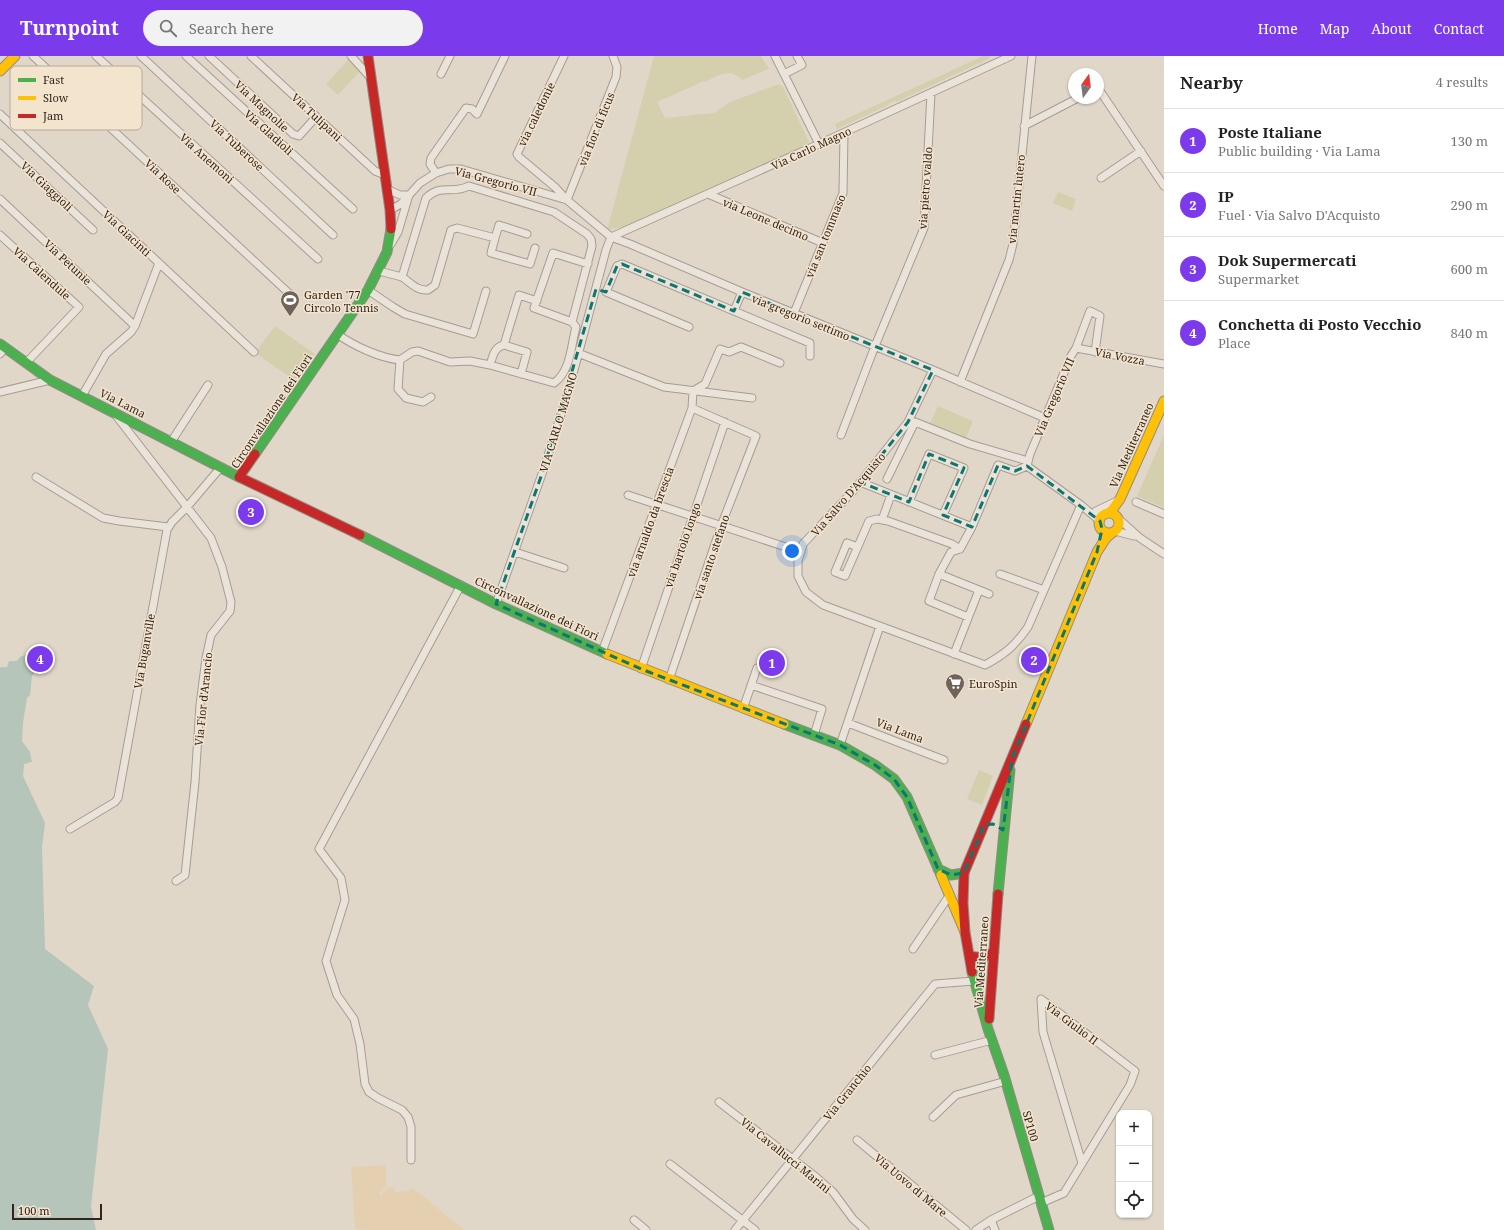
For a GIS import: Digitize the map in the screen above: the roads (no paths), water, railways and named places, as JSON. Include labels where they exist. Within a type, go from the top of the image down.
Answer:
[{"type":"street","points":[[0,71],[15,56]]},
{"type":"street","name":"Via Rose","points":[[33,56],[44,66]]},
{"type":"street","name":"Via Anemoni","points":[[96,56],[107,66]]},
{"type":"street","name":"Via Tuberose","points":[[141,56],[333,235]]},
{"type":"street","name":"Via Gladioli","points":[[186,56],[353,208]]},
{"type":"street","name":"Via Magnolie","points":[[208,56],[293,134],[299,136],[316,118]]},
{"type":"street","name":"Via Tulipani","points":[[251,56],[316,118],[375,171],[385,174]]},
{"type":"street","points":[[351,56],[370,77]]},
{"type":"street","name":"Circonvallazione dei Fiori","points":[[368,56],[390,210],[391,232],[387,252],[379,271],[368,290],[239,476],[415,562],[496,604],[602,652],[669,680],[743,710],[840,745],[875,765],[894,778],[906,797],[965,932]]},
{"type":"street","points":[[441,74],[450,56]]},
{"type":"street","points":[[436,173],[430,164],[431,158],[466,108],[469,108],[477,114],[505,56]]},
{"type":"street","name":"via caledonie","points":[[564,56],[517,154],[556,188],[567,200]]},
{"type":"street","name":"via fior di ficus","points":[[567,200],[616,77],[617,67],[613,56]]},
{"type":"street","points":[[775,56],[819,144]]},
{"type":"street","points":[[784,74],[802,65],[797,56]]},
{"type":"street","name":"Via Carlo Magno","points":[[611,238],[1011,56]]},
{"type":"street","name":"via martin lutero","points":[[960,382],[1013,244],[1032,56]]},
{"type":"street","name":"via pietro valdo","points":[[841,435],[875,346],[924,228],[931,92]]},
{"type":"street","points":[[1104,97],[1164,186]]},
{"type":"street","name":"Via Anemoni","points":[[142,98],[318,259]]},
{"type":"street","points":[[1024,126],[1068,103]]},
{"type":"street","name":"Via Giacinti","points":[[0,114],[10,123]]},
{"type":"street","name":"Via Giacinti","points":[[17,130],[254,352]]},
{"type":"street","name":"Via Rose","points":[[113,130],[293,297]]},
{"type":"street","name":"via san tommaso","points":[[794,313],[843,193],[844,133]]},
{"type":"street","name":"Via Giaggioli","points":[[0,142],[93,230]]},
{"type":"street","points":[[1101,178],[1141,151]]},
{"type":"street","name":"Via Gregorio VII","points":[[390,210],[401,204],[420,183],[436,173],[449,169],[461,169],[567,200]]},
{"type":"street","points":[[402,277],[426,198],[433,192],[445,189],[461,190],[468,186],[554,212],[587,234],[591,239],[592,246],[588,264],[572,322]]},
{"type":"street","points":[[387,189],[400,195],[409,195]]},
{"type":"street","name":"via Leone decimo","points":[[708,194],[823,243]]},
{"type":"street","name":"Via Gregorio VII","points":[[387,252],[398,232],[409,195]]},
{"type":"street","name":"Via Petunie","points":[[0,199],[135,326]]},
{"type":"street","name":"via gregorio settimo","points":[[567,200],[611,238],[630,244],[1045,418]]},
{"type":"street","points":[[527,234],[499,225],[491,253],[530,264],[535,248]]},
{"type":"street","points":[[379,271],[402,277],[414,287],[423,291],[428,290],[434,285],[451,230],[457,228],[495,238]]},
{"type":"street","name":"Via Calendule","points":[[0,235],[79,307],[26,363]]},
{"type":"street","name":"VIA CARLO MAGNO","points":[[496,604],[543,471],[575,366],[606,250],[611,238]]},
{"type":"street","points":[[337,334],[363,348],[393,359],[400,360],[412,352],[418,351],[450,362],[470,362],[490,365],[554,382],[565,372],[576,327],[572,322],[534,308],[553,253],[588,264]]},
{"type":"street","points":[[82,396],[106,354],[131,332],[135,326],[159,263]]},
{"type":"street","points":[[606,292],[617,266],[622,264],[810,343],[810,356]]},
{"type":"street","points":[[585,273],[599,277]]},
{"type":"street","points":[[596,289],[689,327]]},
{"type":"street","points":[[368,290],[393,308],[405,314],[473,334],[486,291]]},
{"type":"street","points":[[734,311],[742,292]]},
{"type":"street","points":[[504,345],[519,295],[537,301]]},
{"type":"street","name":"Via Gregorio VII","points":[[1028,464],[1045,418],[1071,356],[1076,348],[1090,311],[1100,316],[1095,352]]},
{"type":"street","points":[[490,365],[495,350],[498,346],[504,345],[527,352],[521,374]]},
{"type":"street","points":[[693,391],[705,384],[720,349],[729,352],[741,347],[780,363]]},
{"type":"street","name":"Via Vozza","points":[[1076,348],[1164,364]]},
{"type":"street","name":"Via Lama","points":[[2,349],[26,363],[50,380],[239,476]]},
{"type":"street","points":[[578,353],[664,387],[752,398]]},
{"type":"street","points":[[400,360],[398,389],[406,398],[423,402],[431,398]]},
{"type":"street","points":[[567,365],[575,366]]},
{"type":"street","name":"Via Salvo D'Acquisto","points":[[933,370],[908,422],[860,482],[803,544],[798,561],[798,576],[806,592],[823,605],[985,665],[1005,653],[1018,642],[1028,627],[1081,505]]},
{"type":"street","points":[[0,392],[50,380]]},
{"type":"street","points":[[171,442],[208,385]]},
{"type":"street","name":"via arnaldo da brescia","points":[[602,652],[692,408],[693,391]]},
{"type":"street","name":"Via Mediterraneo","points":[[1104,519],[1120,499],[1164,401]]},
{"type":"street","points":[[692,408],[725,422]]},
{"type":"street","name":"Via Fior d'Arancio","points":[[113,412],[214,543],[230,597],[231,607],[227,615],[211,635],[206,658],[200,705],[195,782],[185,875],[176,880]]},
{"type":"street","name":"via santo stefano","points":[[669,680],[721,526],[756,436],[725,422]]},
{"type":"street","name":"via bartolo longo","points":[[641,668],[725,422]]},
{"type":"street","points":[[887,479],[915,422],[970,444],[1028,464],[1081,505],[1104,519]]},
{"type":"street","points":[[909,502],[929,454],[964,468],[943,515]]},
{"type":"street","points":[[968,617],[929,601],[939,574],[951,552],[960,549],[972,527],[998,465],[1015,471],[1028,464]]},
{"type":"street","name":"Via Buganville","points":[[70,829],[115,802],[118,798],[161,554],[168,527],[221,468]]},
{"type":"street","points":[[36,477],[103,518],[168,527]]},
{"type":"street","points":[[860,482],[972,527]]},
{"type":"street","points":[[628,495],[801,552]]},
{"type":"street","points":[[882,520],[891,495]]},
{"type":"street","name":"Via Mediterraneo","points":[[1096,511],[1111,505],[1120,499]]},
{"type":"street","name":"Via Mediterraneo","points":[[1114,531],[1118,527],[1120,499]]},
{"type":"street","points":[[1136,502],[1164,514]]},
{"type":"street","points":[[1081,505],[1096,511],[1104,519],[1106,532],[1124,532],[1140,538]]},
{"type":"street","points":[[1104,519],[1114,514],[1140,538],[1164,554]]},
{"type":"street","points":[[1012,759],[1097,552],[1104,519]]},
{"type":"street","points":[[858,547],[869,521],[888,520],[960,549]]},
{"type":"street","points":[[1097,552],[1106,538],[1114,531]]},
{"type":"street","points":[[515,552],[564,568]]},
{"type":"street","points":[[939,574],[989,594]]},
{"type":"street","points":[[1000,574],[1044,590]]},
{"type":"street","points":[[411,1160],[411,1126],[408,1117],[402,1110],[369,1092],[365,1084],[360,1044],[354,1019],[337,995],[326,961],[345,900],[340,878],[319,849],[461,586]]},
{"type":"street","points":[[954,654],[979,590]]},
{"type":"street","points":[[840,745],[880,626]]},
{"type":"street","points":[[743,710],[757,668]]},
{"type":"street","points":[[751,685],[822,709],[814,735]]},
{"type":"street","name":"Via Lama","points":[[848,723],[944,760]]},
{"type":"street","name":"Via Mediterraneo","points":[[988,1029],[974,981],[965,932],[963,903],[964,873],[1012,759]]},
{"type":"street","name":"Via Mediterraneo","points":[[988,1029],[1004,830],[1012,759]]},
{"type":"street","points":[[984,825],[994,824],[1004,830]]},
{"type":"street","points":[[938,869],[951,875],[964,873]]},
{"type":"street","points":[[912,949],[950,896]]},
{"type":"street","points":[[970,956],[980,958],[988,956],[994,952]]},
{"type":"street","points":[[974,981],[984,982],[992,978]]},
{"type":"street","name":"Via Granchio","points":[[735,1230],[935,984],[974,981]]},
{"type":"street","name":"Via Giulio II","points":[[976,1230],[991,1220],[1040,1199],[1064,1193],[1130,1085],[1136,1071],[1041,999],[1043,1032],[1082,1163]]},
{"type":"street","name":"SP100","points":[[988,1029],[1006,1081],[1049,1230]]},
{"type":"street","points":[[935,1055],[992,1040]]},
{"type":"street","points":[[933,1118],[956,1095],[1006,1081]]},
{"type":"street","name":"Via Cavallucci Marini","points":[[720,1102],[833,1192],[853,1219],[864,1230]]},
{"type":"street","name":"Via Uovo di Mare","points":[[857,1140],[966,1230]]},
{"type":"street","points":[[670,1164],[755,1230]]},
{"type":"street","points":[[634,1220],[646,1230]]},
{"type":"street","points":[[991,1220],[995,1230]]},
{"type":"place","name":"Garden '77 Circolo Tennis","points":[[290,317]]},
{"type":"place","name":"Dok Supermercati","points":[[251,512]]},
{"type":"place","name":"Conchetta di Posto Vecchio","points":[[40,659]]},
{"type":"place","name":"IP","points":[[1034,660]]},
{"type":"place","name":"Poste Italiane","points":[[772,663]]},
{"type":"place","name":"EuroSpin","points":[[955,700]]}]
